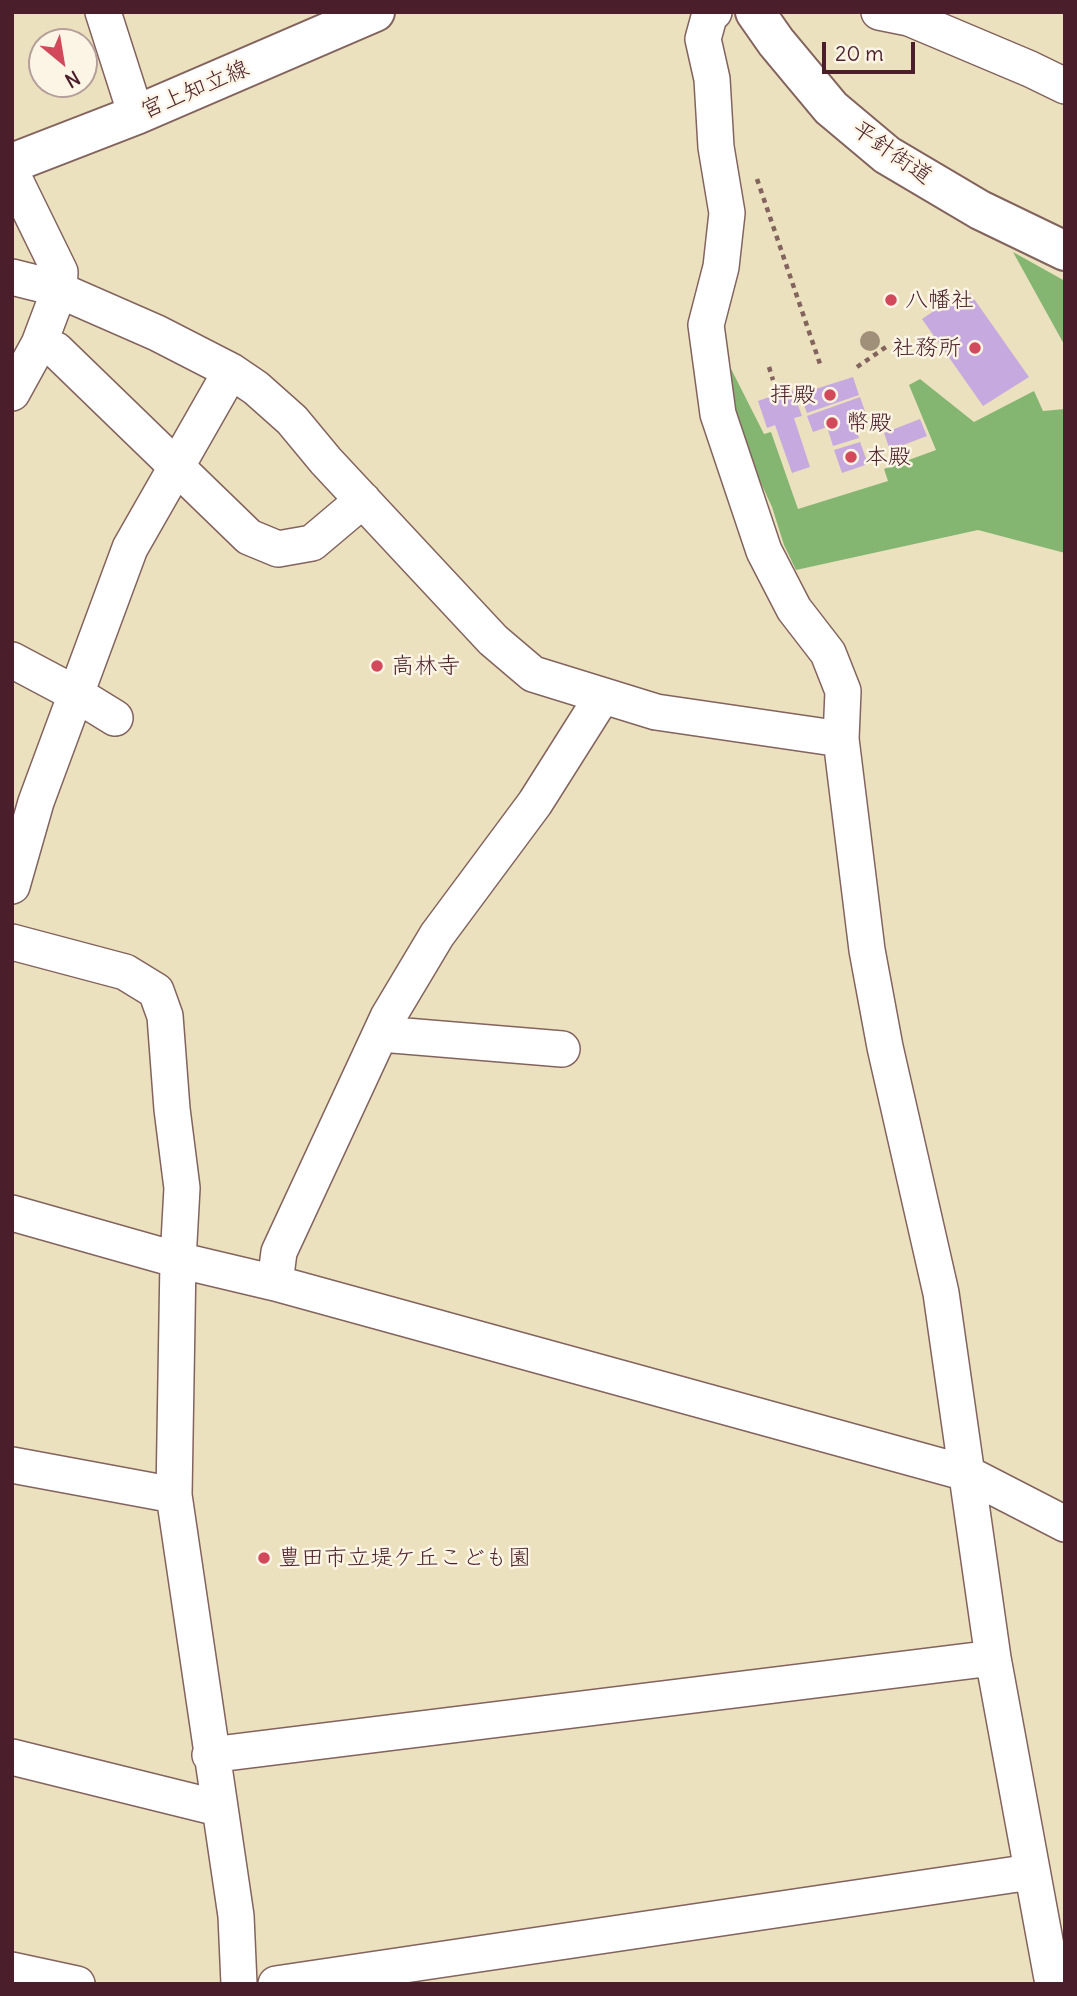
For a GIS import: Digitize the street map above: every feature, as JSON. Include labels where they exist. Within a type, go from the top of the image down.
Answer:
[{"type":"main road","name":"宮上知立線","points":[[12,163],[136,115],[376,12]]},
{"type":"main road","name":"平針街道","points":[[755,12],[776,42],[831,108],[887,155],[980,210],[1065,251]]},
{"type":"street","points":[[103,12],[136,115]]},
{"type":"street","points":[[714,12],[709,16],[703,39],[715,78],[716,147],[727,213],[721,267],[706,324],[718,414],[764,551],[794,609],[828,653],[843,691],[841,739],[867,950],[940,1293],[993,1658],[1053,1984]]},
{"type":"street","points":[[879,12],[909,18],[1065,86]]},
{"type":"street","points":[[12,174],[60,272],[60,291],[39,344],[12,393]]},
{"type":"street","points":[[12,277],[60,291],[157,333],[231,370],[292,420],[326,461],[493,640],[533,674],[656,712],[841,739]]},
{"type":"street","points":[[39,344],[56,350],[249,537],[278,549],[312,543],[363,500]]},
{"type":"street","points":[[12,886],[36,802],[130,548],[231,370]]},
{"type":"street","points":[[12,660],[115,718]]},
{"type":"street","points":[[275,1283],[279,1252],[388,1017],[437,935],[535,803],[602,697]]},
{"type":"street","points":[[12,942],[125,972],[156,991],[165,1016],[172,1109],[182,1188],[178,1260],[174,1495],[210,1755],[236,1916],[239,1984]]},
{"type":"street","points":[[381,1034],[562,1049]]},
{"type":"street","points":[[12,1213],[967,1473],[1065,1524]]},
{"type":"street","points":[[12,1465],[174,1495]]},
{"type":"street","points":[[210,1755],[993,1658]]},
{"type":"street","points":[[12,1757],[218,1808]]},
{"type":"street","points":[[276,1984],[1031,1872]]},
{"type":"street","points":[[12,1970],[77,1984]]},
{"type":"path","points":[[756,176],[820,364]]},
{"type":"path","points":[[857,367],[886,348]]},
{"type":"path","points":[[769,367],[774,380]]},
{"type":"green space","points":[[1013,252],[1065,281],[1065,346]]},
{"type":"green space","points":[[722,351],[764,434],[771,432],[798,509],[888,481],[884,469],[936,450],[909,385],[920,379],[974,422],[1034,391],[1043,411],[1065,409],[1065,553],[978,530],[796,570],[784,545],[772,507],[738,433]]},
{"type":"building","name":"社務所","points":[[967,289],[1029,377],[983,406],[922,319]]},
{"type":"building","name":"拝殿","points":[[853,377],[859,395],[807,413],[800,394]]},
{"type":"building","points":[[792,389],[802,416],[794,418],[810,467],[792,473],[775,425],[767,428],[758,401]]},
{"type":"building","name":"幣殿","points":[[860,397],[866,414],[852,418],[859,438],[833,446],[827,427],[813,432],[807,416]]},
{"type":"building","points":[[920,419],[927,436],[890,450],[884,433]]},
{"type":"building","name":"本殿","points":[[860,442],[868,464],[842,473],[834,450]]},
{"type":"place","name":"八幡社","points":[[891,300]]},
{"type":"place","name":"社務所","points":[[975,348]]},
{"type":"place","name":"拝殿","points":[[830,395]]},
{"type":"place","name":"幣殿","points":[[832,423]]},
{"type":"place","name":"本殿","points":[[851,457]]},
{"type":"place","name":"高林寺","points":[[377,666]]},
{"type":"place","name":"豊田市立堤ケ丘こども園","points":[[264,1558]]}]
